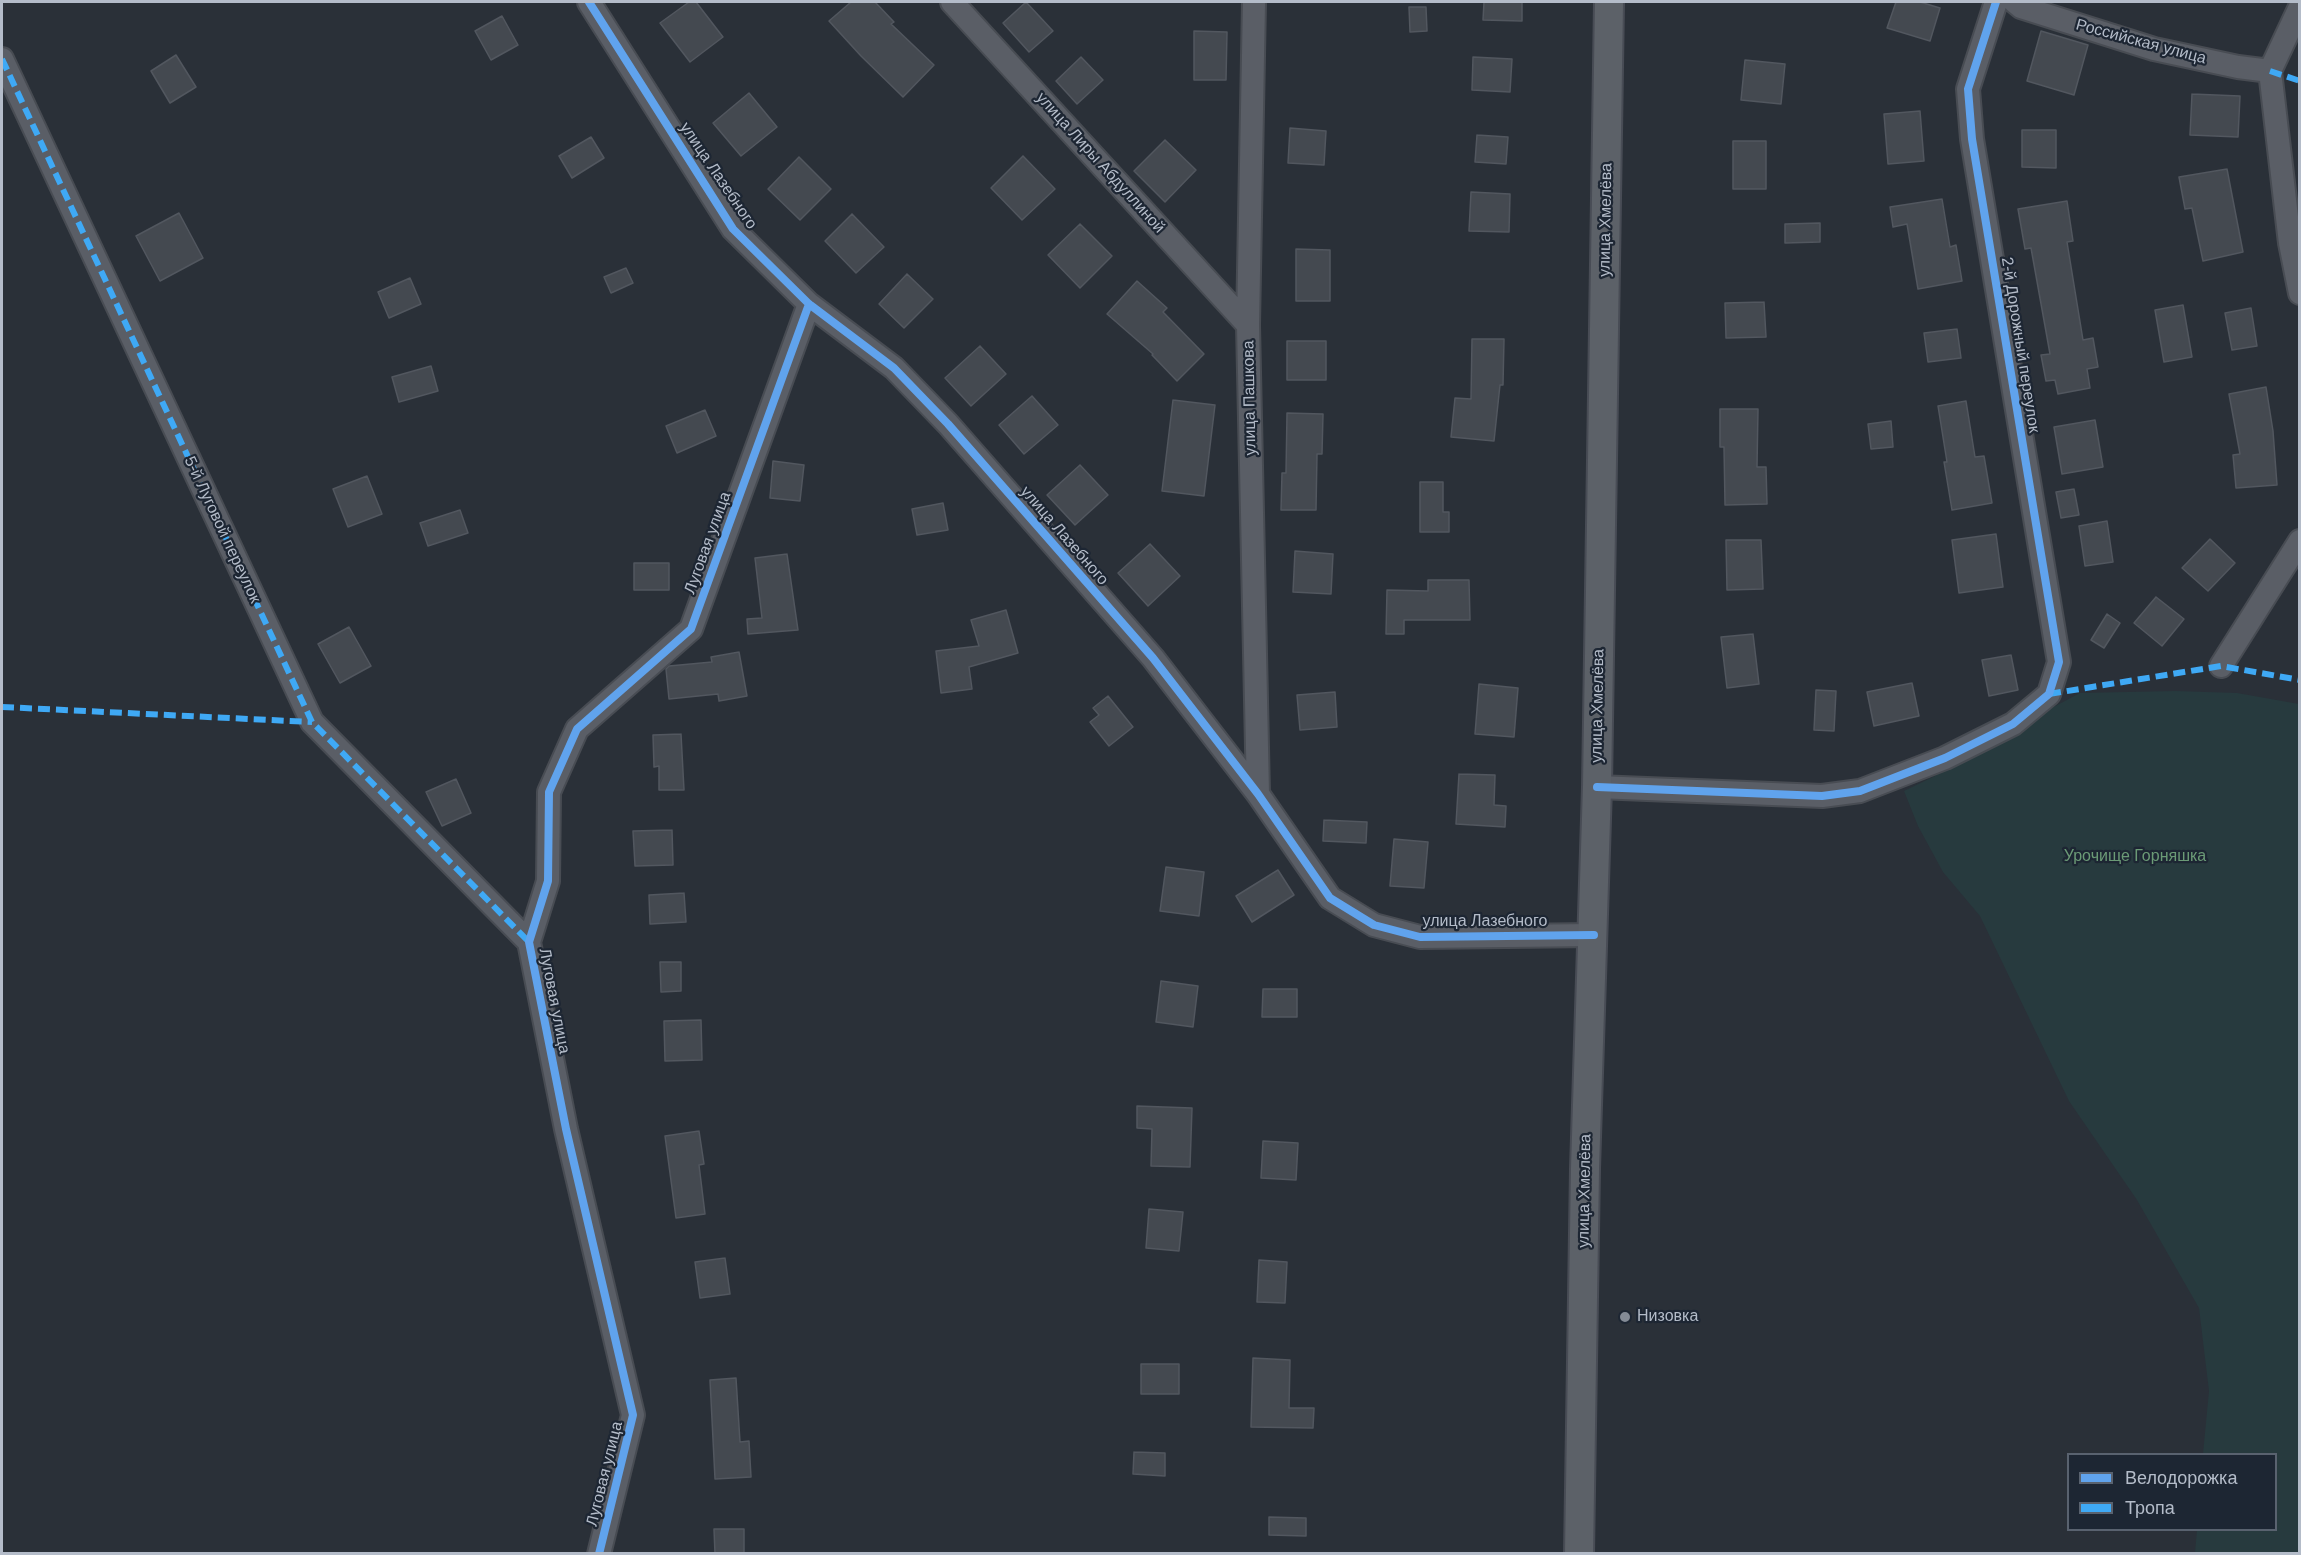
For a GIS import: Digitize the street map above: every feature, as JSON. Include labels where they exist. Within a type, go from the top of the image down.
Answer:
[{"type":"main road","name":"улица Хмелёва","points":[[1579,1554],[1585,1169],[1597,787],[1609,2]]},
{"type":"main road","points":[[1594,935],[1599,1061],[1599,1554]]},
{"type":"street","name":"улица Лазебного","points":[[589,2],[733,229],[808,304],[894,368],[948,424],[1153,658],[1258,794],[1330,898],[1374,925],[1420,937],[1594,935]]},
{"type":"street","name":"улица Лиры Абдуллиной","points":[[952,2],[1248,325]]},
{"type":"street","name":"улица Пашкова","points":[[1254,2],[1248,325],[1258,794]]},
{"type":"street","name":"2-й Дорожный переулок","points":[[1597,787],[1822,796],[1860,790],[1945,758],[2013,724],[2049,694],[2059,662],[1972,139],[1968,89],[1996,2]]},
{"type":"street","name":"Российская улица","points":[[2014,2],[2021,7],[2154,49],[2238,67],[2270,71]]},
{"type":"street","points":[[2300,7],[2270,71],[2290,243],[2300,293]]},
{"type":"street","name":"5-й Луговой переулок","points":[[2,58],[312,722],[530,942]]},
{"type":"street","name":"Луговая улица","points":[[598,1554],[633,1415],[566,1129],[530,942],[548,881],[549,792],[577,729],[691,629],[808,304]]},
{"type":"street","points":[[2221,666],[2300,541]]},
{"type":"green space","name":"Урочище Горняшка","points":[[2175,691],[2237,693],[2299,704],[2299,1553],[2195,1553],[2197,1531],[2277,1531],[2277,1453],[2203,1453],[2209,1391],[2199,1308],[2137,1200],[2069,1101],[1980,916],[1943,872],[1918,826],[1904,791],[1933,777],[1995,738],[2080,693]]},
{"type":"building","points":[[689,2],[696,2],[723,37],[690,62],[660,23]]},
{"type":"building","points":[[851,2],[875,2],[894,22],[891,24],[934,65],[903,97],[829,21]]},
{"type":"building","points":[[1026,2],[1053,31],[1029,52],[1003,23]]},
{"type":"building","points":[[1484,2],[1522,2],[1522,21],[1483,20]]},
{"type":"building","points":[[1896,2],[1920,2],[1940,8],[1930,41],[1887,28]]},
{"type":"building","points":[[1409,7],[1426,7],[1427,31],[1410,32]]},
{"type":"building","points":[[502,16],[518,45],[491,60],[475,31]]},
{"type":"building","points":[[1194,31],[1227,32],[1226,80],[1194,80]]},
{"type":"building","points":[[2041,31],[2088,45],[2074,95],[2027,81]]},
{"type":"building","points":[[176,55],[196,87],[170,103],[151,71]]},
{"type":"building","points":[[1081,57],[1103,80],[1077,104],[1056,81]]},
{"type":"building","points":[[1473,57],[1512,59],[1510,92],[1472,90]]},
{"type":"building","points":[[1745,60],[1785,64],[1781,104],[1741,100]]},
{"type":"building","points":[[749,93],[777,127],[741,156],[713,123]]},
{"type":"building","points":[[2192,94],[2240,96],[2238,137],[2190,135]]},
{"type":"building","points":[[1920,111],[1924,161],[1888,164],[1884,114]]},
{"type":"building","points":[[1290,128],[1326,131],[1324,165],[1288,163]]},
{"type":"building","points":[[2022,130],[2056,130],[2056,168],[2022,167]]},
{"type":"building","points":[[1477,135],[1508,137],[1506,164],[1475,162]]},
{"type":"building","points":[[591,137],[604,158],[572,178],[559,156]]},
{"type":"building","points":[[1165,140],[1196,170],[1165,202],[1134,171]]},
{"type":"building","points":[[1733,141],[1766,141],[1766,189],[1733,189]]},
{"type":"building","points":[[1023,156],[1055,189],[1022,220],[991,188]]},
{"type":"building","points":[[799,157],[831,189],[800,220],[768,189]]},
{"type":"building","points":[[2227,169],[2243,252],[2203,261],[2192,208],[2185,209],[2179,177]]},
{"type":"building","points":[[1471,192],[1510,194],[1509,232],[1469,231]]},
{"type":"building","points":[[1942,199],[1950,247],[1956,245],[1962,281],[1918,289],[1907,224],[1893,227],[1890,207]]},
{"type":"building","points":[[2067,201],[2073,241],[2067,242],[2083,340],[2093,338],[2098,367],[2087,369],[2090,388],[2058,394],[2055,380],[2046,381],[2041,355],[2050,354],[2031,248],[2025,249],[2018,209]]},
{"type":"building","points":[[179,213],[203,258],[160,281],[136,236]]},
{"type":"building","points":[[852,214],[884,247],[856,273],[825,241]]},
{"type":"building","points":[[1820,223],[1820,242],[1785,243],[1785,224]]},
{"type":"building","points":[[1080,224],[1112,256],[1080,288],[1048,255]]},
{"type":"building","points":[[1296,249],[1330,250],[1330,301],[1296,301]]},
{"type":"building","points":[[626,268],[633,283],[611,293],[604,277]]},
{"type":"building","points":[[907,274],[933,299],[904,328],[879,304]]},
{"type":"building","points":[[410,278],[421,304],[389,318],[378,292]]},
{"type":"building","points":[[1137,281],[1167,308],[1163,312],[1204,354],[1177,381],[1153,354],[1107,314]]},
{"type":"building","points":[[1764,302],[1766,337],[1726,338],[1725,303]]},
{"type":"building","points":[[2183,305],[2192,357],[2164,362],[2155,310]]},
{"type":"building","points":[[2251,308],[2257,346],[2232,350],[2225,313]]},
{"type":"building","points":[[1957,329],[1961,358],[1928,362],[1924,333]]},
{"type":"building","points":[[1472,339],[1504,339],[1503,385],[1500,385],[1494,441],[1451,437],[1455,398],[1471,399]]},
{"type":"building","points":[[1287,341],[1326,341],[1326,380],[1287,380]]},
{"type":"building","points":[[980,346],[1006,374],[971,406],[945,378]]},
{"type":"building","points":[[431,366],[438,391],[399,402],[392,377]]},
{"type":"building","points":[[2266,387],[2273,431],[2277,485],[2236,488],[2233,455],[2240,454],[2229,394]]},
{"type":"building","points":[[1032,396],[1058,425],[1024,454],[999,425]]},
{"type":"building","points":[[1173,400],[1215,405],[1204,496],[1162,491]]},
{"type":"building","points":[[1966,401],[1975,457],[1984,456],[1992,503],[1952,510],[1938,406]]},
{"type":"building","points":[[1720,409],[1758,409],[1757,467],[1766,467],[1767,504],[1725,505],[1724,447],[1720,447]]},
{"type":"building","points":[[705,410],[716,436],[677,453],[666,426]]},
{"type":"building","points":[[1287,413],[1323,414],[1322,454],[1317,454],[1316,510],[1281,510],[1282,473],[1286,473]]},
{"type":"building","points":[[2095,420],[2103,467],[2062,474],[2054,427]]},
{"type":"building","points":[[1891,421],[1893,447],[1871,449],[1868,424]]},
{"type":"building","points":[[773,461],[804,465],[800,501],[770,498]]},
{"type":"building","points":[[1080,465],[1108,495],[1075,525],[1047,495]]},
{"type":"building","points":[[367,476],[382,514],[348,527],[333,489]]},
{"type":"building","points":[[1420,482],[1443,482],[1443,512],[1449,512],[1449,532],[1420,532]]},
{"type":"building","points":[[2074,489],[2079,515],[2061,518],[2056,492]]},
{"type":"building","points":[[943,503],[948,530],[917,535],[912,509]]},
{"type":"building","points":[[460,510],[468,533],[428,546],[420,523]]},
{"type":"building","points":[[2107,521],[2113,562],[2085,566],[2079,526]]},
{"type":"building","points":[[1996,534],[2003,587],[1959,593],[1952,540]]},
{"type":"building","points":[[2210,539],[2235,563],[2208,591],[2182,568]]},
{"type":"building","points":[[1726,540],[1761,540],[1763,589],[1727,590]]},
{"type":"building","points":[[1150,544],[1180,576],[1148,606],[1118,573]]},
{"type":"building","points":[[1295,551],[1333,554],[1331,594],[1293,592]]},
{"type":"building","points":[[787,554],[798,630],[748,634],[747,619],[762,618],[755,558]]},
{"type":"building","points":[[634,563],[669,563],[669,590],[634,590]]},
{"type":"building","points":[[1428,580],[1469,580],[1470,620],[1404,620],[1404,634],[1386,634],[1387,590],[1428,591]]},
{"type":"building","points":[[2156,597],[2184,619],[2162,646],[2134,623]]},
{"type":"building","points":[[1006,610],[1018,653],[969,667],[972,689],[941,693],[936,651],[979,646],[971,620]]},
{"type":"building","points":[[2107,614],[2120,623],[2104,648],[2091,640]]},
{"type":"building","points":[[349,627],[371,666],[340,683],[318,644]]},
{"type":"building","points":[[1753,634],[1759,684],[1727,688],[1721,637]]},
{"type":"building","points":[[739,652],[747,696],[719,701],[718,694],[669,699],[666,669],[669,666],[712,662],[711,657]]},
{"type":"building","points":[[2011,655],[2018,690],[1989,696],[1982,660]]},
{"type":"building","points":[[1912,683],[1919,716],[1874,726],[1867,692]]},
{"type":"building","points":[[1479,684],[1518,688],[1514,737],[1475,734]]},
{"type":"building","points":[[1816,690],[1836,691],[1834,731],[1814,730]]},
{"type":"building","points":[[1335,692],[1337,727],[1300,730],[1297,695]]},
{"type":"building","points":[[1108,696],[1133,727],[1109,746],[1090,722],[1099,715],[1093,708]]},
{"type":"building","points":[[681,734],[684,790],[659,790],[659,766],[654,767],[653,735]]},
{"type":"building","points":[[1459,774],[1495,775],[1494,805],[1506,806],[1505,827],[1456,824]]},
{"type":"building","points":[[456,779],[471,813],[442,826],[426,792]]},
{"type":"building","points":[[1324,820],[1367,822],[1366,843],[1323,841]]},
{"type":"building","points":[[672,830],[673,865],[635,866],[633,831]]},
{"type":"building","points":[[1394,839],[1428,842],[1424,888],[1390,886]]},
{"type":"building","points":[[1166,867],[1204,872],[1199,916],[1160,911]]},
{"type":"building","points":[[1278,870],[1294,895],[1252,922],[1236,896]]},
{"type":"building","points":[[684,893],[686,922],[650,924],[649,895]]},
{"type":"building","points":[[660,962],[681,962],[681,991],[661,992]]},
{"type":"building","points":[[1161,981],[1198,986],[1193,1027],[1156,1022]]},
{"type":"building","points":[[1263,989],[1297,989],[1297,1017],[1262,1017]]},
{"type":"building","points":[[701,1020],[702,1060],[665,1061],[664,1021]]},
{"type":"building","points":[[1137,1106],[1192,1108],[1190,1167],[1151,1166],[1152,1129],[1137,1128]]},
{"type":"building","points":[[699,1131],[704,1164],[699,1165],[705,1214],[676,1218],[665,1136]]},
{"type":"building","points":[[1263,1141],[1298,1143],[1296,1180],[1261,1178]]},
{"type":"building","points":[[1149,1209],[1183,1212],[1179,1251],[1146,1248]]},
{"type":"building","points":[[725,1258],[730,1294],[700,1298],[695,1262]]},
{"type":"building","points":[[1259,1260],[1287,1262],[1285,1303],[1257,1302]]},
{"type":"building","points":[[1253,1358],[1290,1360],[1289,1408],[1314,1408],[1313,1428],[1251,1427]]},
{"type":"building","points":[[1141,1364],[1179,1364],[1179,1394],[1141,1394]]},
{"type":"building","points":[[736,1378],[740,1442],[749,1441],[751,1477],[715,1479],[710,1380]]},
{"type":"building","points":[[1134,1452],[1165,1453],[1165,1476],[1133,1474]]},
{"type":"building","points":[[1269,1517],[1306,1518],[1306,1536],[1269,1535]]},
{"type":"building","points":[[714,1529],[744,1529],[744,1554],[715,1554]]},
{"type":"marked path","points":[[2,59],[312,722],[529,942]]},
{"type":"marked path","points":[[2270,71],[2300,81]]},
{"type":"marked path","points":[[2049,694],[2221,666],[2300,680]]},
{"type":"marked path","points":[[2,707],[312,722]]},
{"type":"cycle path","points":[[589,2],[733,229],[809,304],[894,368],[948,424],[1153,658],[1258,794],[1330,898],[1374,925],[1420,937],[1594,935]]},
{"type":"cycle path","points":[[1597,787],[1822,796],[1860,791],[1945,758],[2013,724],[2049,694],[2059,662],[1972,139],[1968,89],[1996,2]]},
{"type":"cycle path","points":[[599,1554],[633,1415],[566,1129],[529,942],[548,881],[549,792],[577,729],[691,629],[809,304]]},
{"type":"place","name":"Низовка","points":[[1625,1317]]}]
